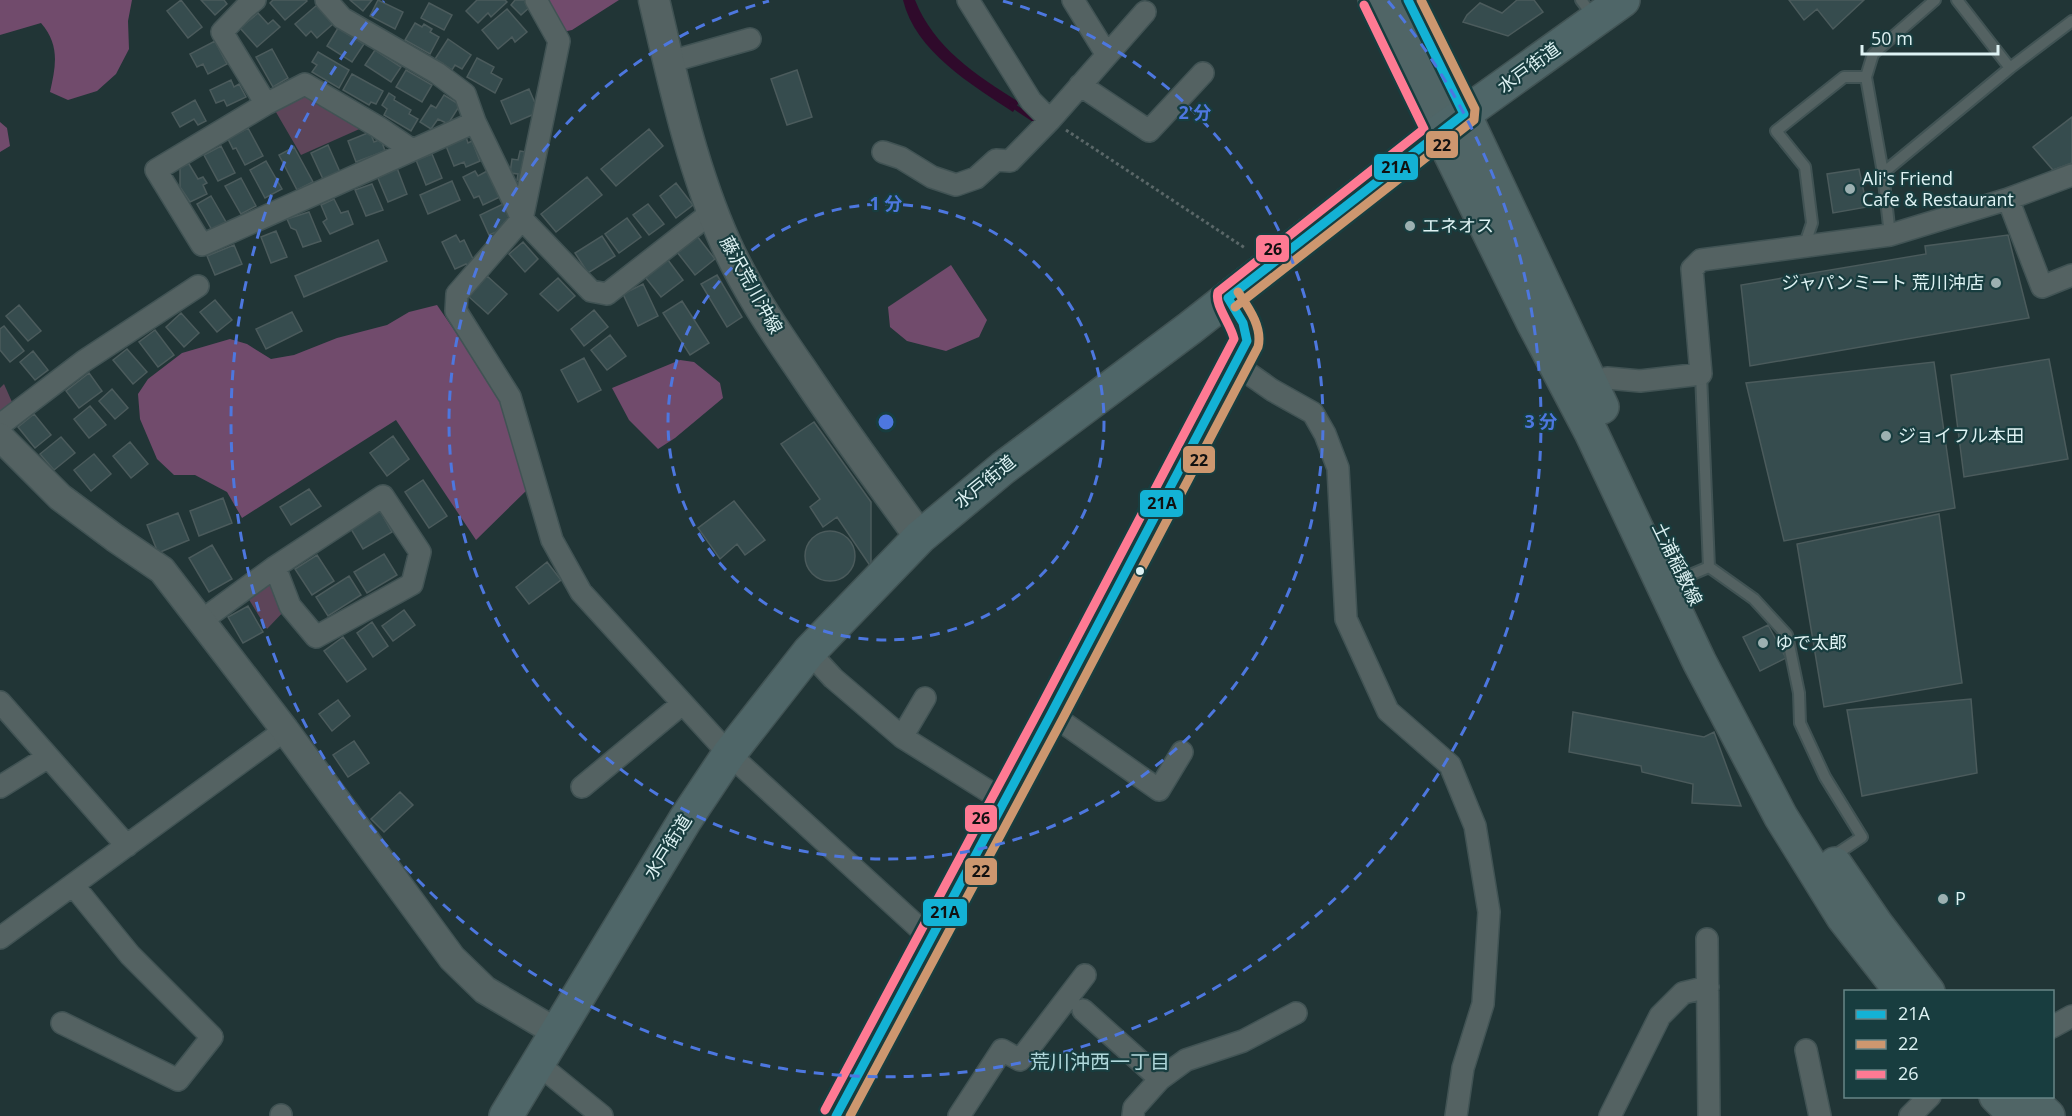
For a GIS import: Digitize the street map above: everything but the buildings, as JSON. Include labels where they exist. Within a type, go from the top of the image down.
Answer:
[{"type":"highway","name":"水戸街道","points":[[506,1116],[678,830],[729,754],[809,652],[920,537],[1002,468],[1228,298],[1451,123],[1588,10],[1623,0]]},
{"type":"main road","name":"藤沢荒川沖線","points":[[654,0],[703,186],[727,247],[783,343],[920,537]]},
{"type":"main road","points":[[1375,0],[1451,123]]},
{"type":"main road","points":[[1408,0],[1451,123]]},
{"type":"main road","name":"土浦稲敷線","points":[[1451,123],[1590,383],[1696,573],[1787,789],[1876,924],[1926,990]]},
{"type":"main road","name":"土浦稲敷線","points":[[1451,123],[1533,322],[1591,432],[1699,661],[1781,817],[1843,917],[1900,990]]},
{"type":"main road","points":[[1998,1098],[2016,1116]]},
{"type":"main road","points":[[2030,1098],[2048,1116]]},
{"type":"street","points":[[255,0],[222,32],[266,104]]},
{"type":"street","points":[[326,0],[342,18],[436,73],[465,94],[522,219],[591,291],[607,294],[712,212]]},
{"type":"street","points":[[536,0],[559,41],[522,219],[457,294],[456,311],[510,397],[552,540],[581,592],[729,754],[930,938]]},
{"type":"street","points":[[968,0],[1031,101],[1050,120]]},
{"type":"street","points":[[1073,0],[1107,55]]},
{"type":"street","points":[[883,152],[901,158],[932,177],[956,185],[976,178],[996,160],[1010,161],[1050,120],[1145,12]]},
{"type":"street","points":[[669,62],[750,39]]},
{"type":"street","points":[[1080,85],[1149,131],[1203,73]]},
{"type":"street","points":[[412,150],[305,84],[266,104],[156,170],[202,245],[476,122]]},
{"type":"street","points":[[1590,383],[1606,378],[1640,381],[1701,374],[1692,269],[1701,260],[1890,235],[2008,199],[2072,176]]},
{"type":"street","points":[[2008,199],[2042,287],[2072,275]]},
{"type":"street","points":[[0,425],[84,361],[198,286]]},
{"type":"street","points":[[836,1116],[1051,714],[1247,340],[1243,323],[1228,298]]},
{"type":"street","points":[[1235,364],[1272,390],[1313,413],[1325,434],[1338,468],[1346,619],[1388,711],[1450,765],[1475,826],[1489,912],[1483,1004],[1463,1068],[1456,1116]]},
{"type":"street","points":[[0,437],[60,497],[162,570],[285,729],[452,958],[485,990],[556,1032]]},
{"type":"street","points":[[201,621],[275,567],[383,496],[420,552],[412,584],[316,637],[290,606],[275,567]]},
{"type":"street","points":[[809,652],[833,678],[902,737],[1004,801]]},
{"type":"street","points":[[902,737],[925,698]]},
{"type":"street","points":[[0,702],[127,846]]},
{"type":"street","points":[[582,787],[682,704]]},
{"type":"street","points":[[1051,714],[1159,790],[1182,752]]},
{"type":"street","points":[[0,938],[285,729]]},
{"type":"street","points":[[0,788],[48,757]]},
{"type":"street","points":[[62,1023],[178,1080],[212,1037],[130,955],[73,885]]},
{"type":"street","points":[[1707,939],[1709,1116]]},
{"type":"street","points":[[959,1116],[1002,1050],[1020,1060],[1085,975]]},
{"type":"street","points":[[1610,1116],[1660,1016],[1683,993],[1708,987]]},
{"type":"street","points":[[1083,1010],[1160,1079]]},
{"type":"street","points":[[1133,1116],[1134,1108],[1160,1079],[1186,1060],[1244,1041],[1296,1013]]},
{"type":"street","points":[[2054,1026],[2072,1016]]},
{"type":"street","points":[[1806,1050],[1821,1116]]},
{"type":"street","points":[[537,1063],[602,1116]]},
{"type":"street","points":[[1910,1116],[1928,1098]]},
{"type":"lane","points":[[1890,235],[1883,173],[1866,77],[1873,54],[1935,0]]},
{"type":"lane","points":[[1957,0],[2010,68]]},
{"type":"lane","points":[[1883,173],[2010,68],[2072,21]]},
{"type":"lane","points":[[1804,247],[1812,223],[1805,167],[1776,131],[1844,77],[1866,77]]},
{"type":"lane","points":[[1701,374],[1696,573],[1754,598],[1787,634],[1799,693],[1800,723],[1825,777],[1862,837],[1831,857]]},
{"type":"path","points":[[1050,120],[1245,248]]},
{"type":"shaded area","points":[[0,0],[132,0],[128,21],[129,49],[116,74],[97,91],[68,100],[50,92],[55,56],[47,31],[41,23],[0,35]]},
{"type":"shaded area","points":[[542,0],[619,0],[572,30],[562,32]]},
{"type":"shaded area","points":[[903,0],[915,0],[933,33],[958,59],[1019,102],[1013,112],[963,78],[932,51],[909,18]]},
{"type":"shaded area","points":[[305,91],[364,127],[301,155],[273,107]]},
{"type":"shaded area","points":[[0,122],[7,128],[10,146],[0,152]]},
{"type":"shaded area","points":[[951,265],[987,320],[979,337],[946,351],[907,341],[890,327],[888,307]]},
{"type":"shaded area","points":[[437,305],[503,401],[528,489],[476,540],[396,420],[242,518],[227,492],[195,475],[174,475],[157,459],[140,419],[138,394],[148,379],[182,353],[230,339],[247,344],[271,359],[294,355],[337,338],[387,325],[409,312]]},
{"type":"shaded area","points":[[680,360],[694,362],[720,383],[723,398],[675,438],[658,449],[629,420],[612,388]]},
{"type":"shaded area","points":[[4,384],[12,402],[0,417],[0,388]]},
{"type":"shaded area","points":[[273,572],[286,609],[267,629],[245,593]]},
{"type":"waterway","points":[[1012,105],[1033,119]]},
{"type":"transit line","name":"21A","points":[[1228,298],[1464,114],[1408,0]]},
{"type":"transit line","name":"22","points":[[1235,307],[1474,120],[1475,109],[1421,0]]},
{"type":"transit line","name":"26","points":[[825,1110],[1234,339],[1218,303],[1218,292],[1424,129],[1364,5]]},
{"type":"transit line","name":"22","points":[[850,1116],[1258,347],[1257,325],[1238,292]]},
{"type":"transit line","name":"21A","points":[[836,1116],[1247,341],[1243,323],[1228,298]]},
{"type":"place","name":"Ali's Friend Cafe & Restaurant","points":[[1850,189]]},
{"type":"place","name":"エネオス","points":[[1410,226]]},
{"type":"place","name":"ジャパンミート 荒川沖店","points":[[1996,283]]},
{"type":"place","name":"ジョイフル本田","points":[[1886,436]]},
{"type":"place","name":"ゆで太郎","points":[[1763,643]]},
{"type":"place","name":"P","points":[[1943,899]]},
{"type":"district","name":"荒川沖西一丁目","points":[[1100,1062]]}]
